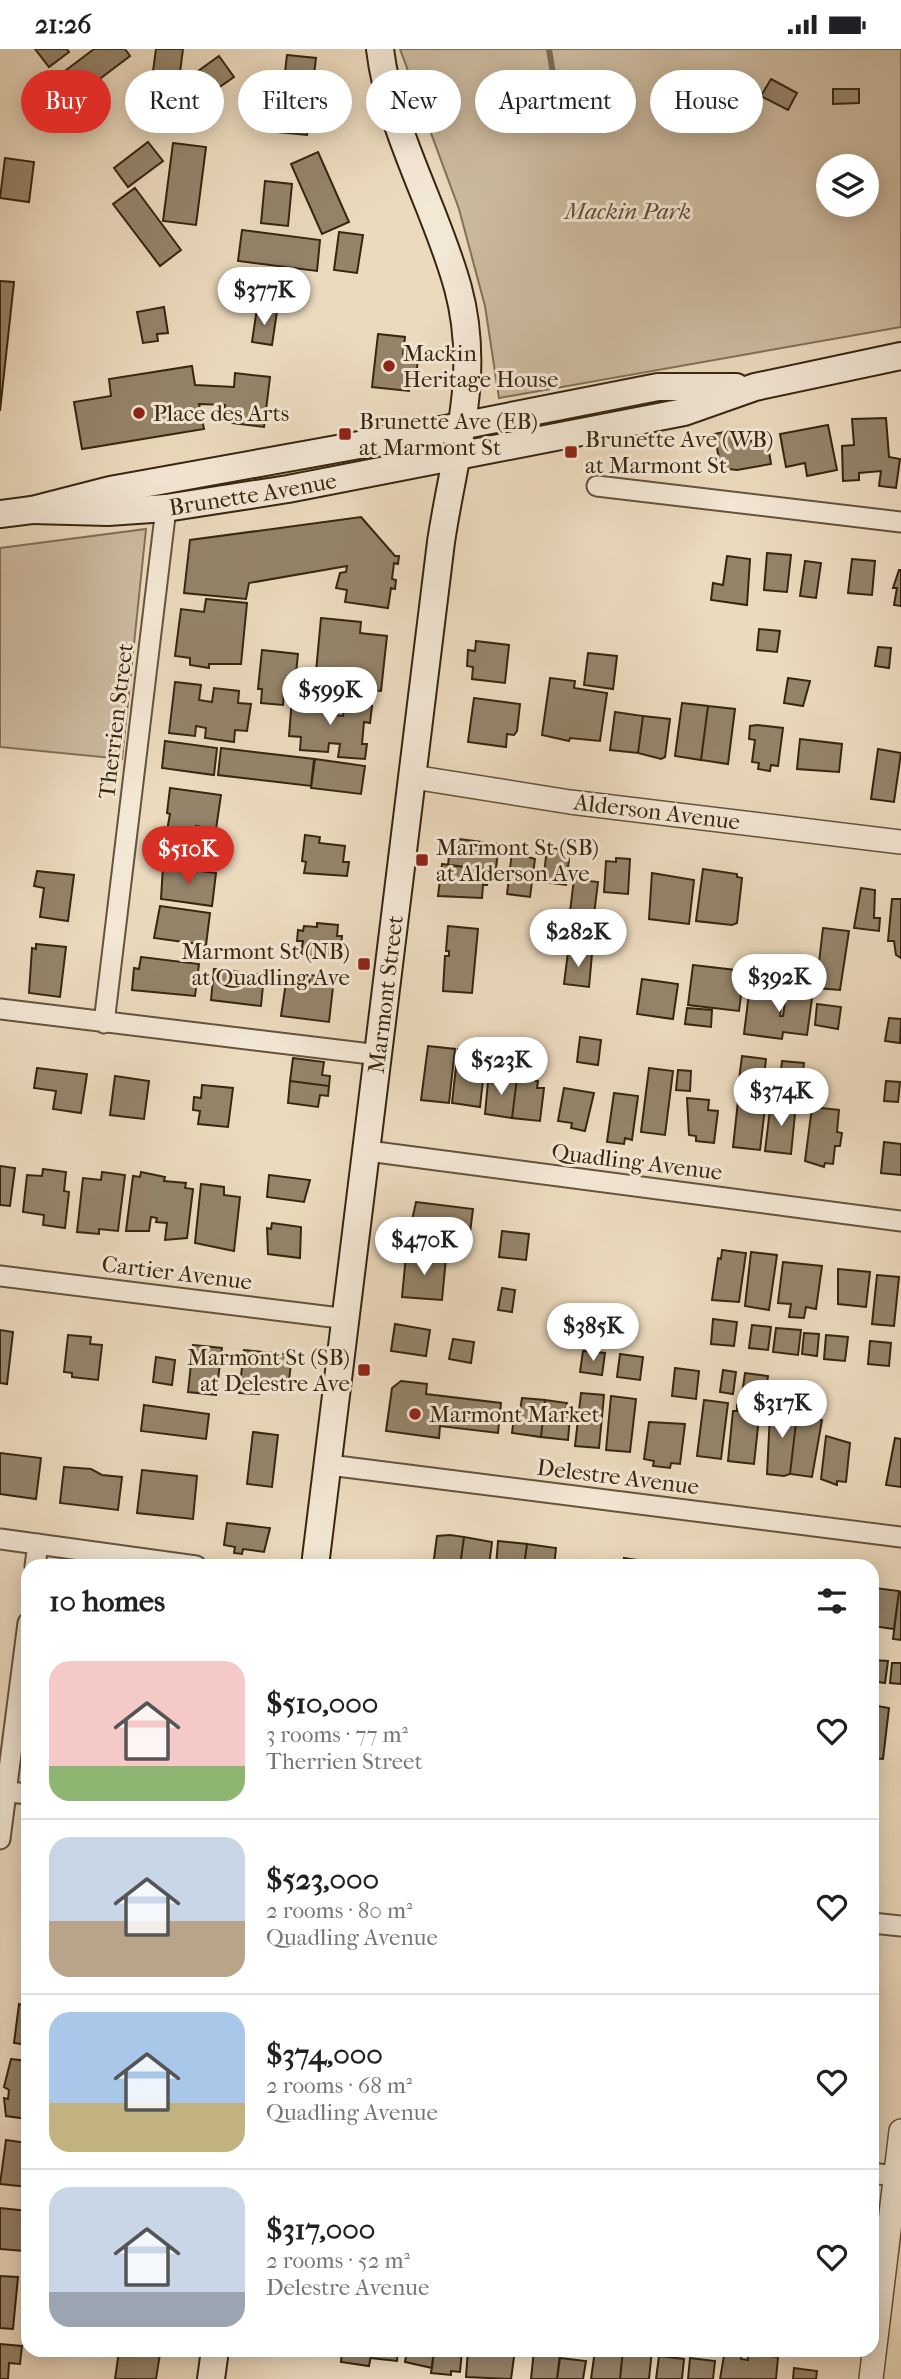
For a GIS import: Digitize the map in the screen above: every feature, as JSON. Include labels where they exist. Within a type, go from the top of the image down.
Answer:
[{"type":"main road","name":"Marmont Street","points":[[316,1559],[348,1319],[441,541],[463,425],[469,363],[458,289],[393,110],[380,49]]},
{"type":"main road","name":"Brunette Avenue","points":[[32,510],[108,512],[166,508],[455,459],[684,412],[755,387],[901,356]]},
{"type":"main road","name":"Brunette Avenue","points":[[0,514],[32,510],[110,490],[658,387],[755,387]]},
{"type":"main road","points":[[211,2379],[214,2357]]},
{"type":"street","points":[[597,486],[901,522]]},
{"type":"street","name":"Therrien Street","points":[[104,1023],[166,508]]},
{"type":"street","name":"Alderson Avenue","points":[[413,777],[570,801],[901,842]]},
{"type":"street","points":[[0,1009],[379,1055]]},
{"type":"street","name":"Quadling Avenue","points":[[368,1151],[901,1221]]},
{"type":"street","name":"Cartier Avenue","points":[[0,1276],[348,1319]]},
{"type":"street","name":"Delestre Avenue","points":[[329,1465],[901,1538]]},
{"type":"street","points":[[0,1539],[146,1559]]},
{"type":"street","points":[[36,1559],[38,1544]]},
{"type":"street","points":[[0,1839],[3,1791],[21,1670]]},
{"type":"street","points":[[3,1791],[21,1793]]},
{"type":"street","points":[[879,1924],[901,1926]]},
{"type":"street","points":[[879,2319],[898,2177],[901,2131]]},
{"type":"street","points":[[879,2174],[898,2177]]},
{"type":"street","points":[[871,2379],[874,2357]]},
{"type":"green space","name":"Mackin Park","points":[[400,49],[901,49],[901,327],[499,398],[485,306],[459,209],[431,133],[461,133],[461,70],[408,70]]},
{"type":"green space","points":[[146,529],[122,759],[0,747],[0,548]]},
{"type":"building","points":[[35,49],[67,49],[69,52],[49,67]]},
{"type":"building","points":[[94,49],[125,49],[130,56],[111,70],[66,70]]},
{"type":"building","points":[[156,49],[183,49],[180,70],[153,70]]},
{"type":"building","points":[[287,55],[316,58],[315,70],[285,70]]},
{"type":"building","points":[[219,56],[234,77],[224,84],[224,70],[200,70]]},
{"type":"building","points":[[771,79],[797,93],[788,110],[763,97]]},
{"type":"building","points":[[833,89],[859,89],[859,103],[833,104]]},
{"type":"building","points":[[148,142],[163,161],[128,187],[114,168]]},
{"type":"building","points":[[173,143],[206,147],[196,225],[163,221]]},
{"type":"building","points":[[318,152],[349,222],[322,234],[291,164]]},
{"type":"building","points":[[5,158],[34,162],[29,202],[0,198]]},
{"type":"building","points":[[265,181],[292,184],[288,226],[261,223]]},
{"type":"building","points":[[135,188],[181,250],[160,266],[113,204]]},
{"type":"building","points":[[242,230],[320,240],[317,271],[238,261]]},
{"type":"building","points":[[339,232],[363,235],[357,273],[334,270]]},
{"type":"building","points":[[0,281],[14,282],[0,411]]},
{"type":"building","points":[[164,307],[168,333],[157,334],[158,341],[143,343],[137,312]]},
{"type":"building","points":[[257,308],[277,311],[272,345],[252,342]]},
{"type":"building","points":[[378,334],[405,337],[403,354],[418,358],[416,378],[410,378],[409,391],[372,387]]},
{"type":"building","name":"Place des Arts","points":[[192,366],[195,385],[234,387],[235,373],[270,377],[264,427],[223,422],[225,405],[199,404],[204,429],[82,449],[74,402],[111,396],[109,379]]},
{"type":"building","points":[[886,418],[889,457],[900,459],[896,488],[879,486],[881,471],[859,473],[859,480],[843,481],[842,446],[854,445],[852,419]]},
{"type":"building","points":[[828,425],[837,470],[807,476],[805,463],[786,467],[780,434]]},
{"type":"building","points":[[730,431],[733,444],[767,438],[771,464],[737,470],[721,468],[714,434]]},
{"type":"building","points":[[361,517],[395,556],[399,556],[398,564],[394,563],[392,579],[396,580],[395,589],[391,588],[388,608],[345,602],[347,590],[336,588],[340,573],[346,572],[347,566],[249,583],[246,599],[184,593],[190,540]]},
{"type":"building","points":[[767,553],[791,555],[787,592],[764,590]]},
{"type":"building","points":[[727,556],[750,559],[747,605],[711,600],[713,583],[723,585]]},
{"type":"building","points":[[852,559],[875,561],[872,595],[848,593]]},
{"type":"building","points":[[805,561],[821,563],[816,598],[800,596]]},
{"type":"building","points":[[899,570],[901,606],[894,605],[897,588],[893,588]]},
{"type":"building","points":[[206,599],[247,603],[241,664],[209,664],[209,668],[190,665],[190,658],[175,656],[181,609],[204,612]]},
{"type":"building","points":[[321,618],[361,622],[360,633],[387,636],[381,691],[362,689],[361,700],[345,699],[346,691],[328,690],[329,683],[315,682]]},
{"type":"building","points":[[759,629],[780,631],[777,652],[757,650]]},
{"type":"building","points":[[476,641],[509,645],[505,683],[472,679],[473,667],[467,666],[468,650],[475,651]]},
{"type":"building","points":[[878,647],[891,648],[889,668],[875,666]]},
{"type":"building","points":[[262,650],[298,654],[294,692],[284,691],[283,705],[261,703],[262,689],[258,689]]},
{"type":"building","points":[[588,653],[617,656],[613,689],[584,685]]},
{"type":"building","points":[[550,678],[575,681],[574,688],[607,693],[600,741],[570,738],[569,741],[542,735]]},
{"type":"building","points":[[788,678],[810,681],[803,706],[784,703]]},
{"type":"building","points":[[175,682],[201,685],[199,700],[212,702],[214,688],[239,691],[238,703],[251,704],[247,731],[235,730],[234,742],[205,738],[206,728],[196,726],[195,736],[169,733]]},
{"type":"building","points":[[292,698],[335,702],[334,715],[343,716],[345,703],[372,706],[370,723],[364,722],[362,744],[367,744],[365,759],[338,757],[340,744],[329,743],[328,752],[300,750],[301,737],[289,736]]},
{"type":"building","points":[[474,698],[520,704],[517,731],[514,735],[507,734],[506,747],[468,742]]},
{"type":"building","points":[[682,703],[708,706],[701,760],[675,756]]},
{"type":"building","points":[[708,706],[735,709],[728,764],[701,760]]},
{"type":"building","points":[[615,712],[643,716],[638,753],[610,750]]},
{"type":"building","points":[[643,716],[670,719],[665,757],[661,759],[638,753]]},
{"type":"building","points":[[750,726],[783,728],[778,766],[771,765],[770,771],[758,769],[759,763],[752,762],[755,740],[749,739]]},
{"type":"building","points":[[800,739],[842,744],[839,772],[797,769]]},
{"type":"building","points":[[165,741],[217,748],[214,775],[162,768]]},
{"type":"building","points":[[221,748],[314,759],[311,786],[218,775]]},
{"type":"building","points":[[878,749],[901,753],[894,802],[871,799]]},
{"type":"building","points":[[315,759],[365,766],[361,794],[311,788]]},
{"type":"building","points":[[170,788],[221,795],[211,865],[162,858],[170,814],[167,813]]},
{"type":"building","points":[[305,835],[320,837],[319,843],[345,846],[343,862],[349,862],[347,876],[304,873],[306,862],[302,861]]},
{"type":"building","points":[[451,838],[499,844],[496,868],[491,870],[448,865]]},
{"type":"building","points":[[547,848],[570,850],[566,885],[543,882]]},
{"type":"building","points":[[512,852],[535,859],[530,897],[507,894]]},
{"type":"building","points":[[616,858],[630,859],[628,894],[604,892],[606,861],[616,862]]},
{"type":"building","points":[[442,864],[491,870],[487,885],[483,885],[482,898],[438,896]]},
{"type":"building","points":[[163,866],[216,873],[212,906],[161,899]]},
{"type":"building","points":[[703,869],[737,874],[737,877],[742,878],[737,923],[732,925],[696,921]]},
{"type":"building","points":[[37,871],[74,875],[68,921],[40,917],[44,888],[34,886]]},
{"type":"building","points":[[652,873],[694,880],[689,924],[649,919]]},
{"type":"building","points":[[574,879],[598,882],[590,947],[566,944]]},
{"type":"building","points":[[861,888],[875,890],[874,918],[880,918],[879,931],[854,928]]},
{"type":"building","points":[[892,899],[901,899],[901,958],[896,955],[894,941],[888,941]]},
{"type":"building","points":[[160,906],[210,913],[206,945],[154,938]]},
{"type":"building","points":[[317,923],[338,925],[337,936],[342,936],[341,948],[335,947],[334,958],[301,954],[303,941],[297,941],[298,930],[303,931],[304,926],[317,927]]},
{"type":"building","points":[[448,926],[478,929],[472,993],[443,991],[445,956],[449,956],[449,951],[446,951]]},
{"type":"building","points":[[823,928],[849,931],[840,990],[816,988]]},
{"type":"building","points":[[36,944],[66,947],[60,997],[29,993],[32,948],[36,949]]},
{"type":"building","points":[[568,952],[592,954],[589,987],[564,984]]},
{"type":"building","points":[[141,957],[199,964],[195,996],[132,990],[134,968],[139,969]]},
{"type":"building","points":[[693,965],[744,971],[739,1011],[688,1005]]},
{"type":"building","points":[[214,969],[264,975],[261,1006],[211,1000]]},
{"type":"building","points":[[310,975],[334,978],[329,1022],[281,1016],[286,982],[309,985]]},
{"type":"building","points":[[642,979],[678,984],[673,1019],[637,1014]]},
{"type":"building","points":[[787,987],[813,991],[807,1035],[783,1032],[782,1039],[744,1034],[749,993],[782,998],[780,1016],[783,1016]]},
{"type":"building","points":[[817,1004],[841,1007],[838,1029],[815,1025]]},
{"type":"building","points":[[687,1008],[712,1010],[711,1027],[685,1024]]},
{"type":"building","points":[[889,1018],[901,1019],[900,1043],[885,1041]]},
{"type":"building","points":[[580,1037],[601,1040],[598,1065],[577,1062]]},
{"type":"building","points":[[428,1046],[455,1049],[449,1103],[421,1100]]},
{"type":"building","points":[[458,1049],[486,1052],[480,1107],[452,1103]]},
{"type":"building","points":[[742,1056],[766,1059],[763,1083],[739,1080]]},
{"type":"building","points":[[293,1058],[324,1062],[322,1075],[330,1076],[329,1086],[290,1081]]},
{"type":"building","points":[[782,1061],[804,1063],[801,1089],[779,1086]]},
{"type":"building","points":[[37,1068],[87,1074],[81,1113],[53,1109],[56,1091],[34,1088]]},
{"type":"building","points":[[649,1068],[673,1071],[665,1135],[641,1132]]},
{"type":"building","points":[[678,1070],[691,1071],[690,1091],[676,1090]]},
{"type":"building","points":[[115,1076],[149,1081],[144,1119],[110,1115]]},
{"type":"building","points":[[497,1076],[517,1078],[512,1118],[485,1114],[488,1082],[496,1083]]},
{"type":"building","points":[[517,1078],[538,1081],[537,1088],[544,1088],[540,1121],[512,1118]]},
{"type":"building","points":[[290,1081],[329,1086],[328,1096],[320,1095],[318,1107],[288,1103]]},
{"type":"building","points":[[886,1081],[900,1082],[898,1102],[884,1101]]},
{"type":"building","points":[[202,1085],[233,1088],[228,1127],[198,1124],[200,1111],[193,1110],[194,1097],[201,1098]]},
{"type":"building","points":[[564,1088],[594,1093],[585,1131],[571,1128],[572,1123],[558,1121]]},
{"type":"building","points":[[614,1093],[638,1096],[632,1140],[625,1138],[624,1144],[607,1142]]},
{"type":"building","points":[[687,1098],[709,1100],[708,1110],[718,1111],[714,1143],[696,1141],[696,1136],[689,1135]]},
{"type":"building","points":[[751,1098],[766,1099],[760,1150],[733,1147],[738,1101],[751,1103]]},
{"type":"building","points":[[771,1101],[796,1104],[791,1154],[765,1151]]},
{"type":"building","points":[[812,1107],[839,1110],[837,1132],[842,1133],[840,1146],[835,1146],[833,1164],[825,1163],[824,1167],[805,1161]]},
{"type":"building","points":[[884,1142],[901,1144],[901,1175],[881,1173]]},
{"type":"building","points":[[0,1166],[15,1168],[10,1206],[0,1205]]},
{"type":"building","points":[[43,1169],[66,1172],[64,1191],[69,1192],[65,1228],[43,1225],[44,1215],[23,1212],[27,1175],[42,1176]]},
{"type":"building","points":[[102,1172],[125,1175],[118,1231],[99,1229],[99,1234],[77,1232],[83,1178],[101,1180]]},
{"type":"building","points":[[141,1172],[165,1177],[164,1181],[186,1183],[185,1188],[193,1189],[187,1238],[165,1240],[167,1223],[156,1222],[157,1218],[151,1217],[149,1231],[126,1231],[133,1176],[140,1177]]},
{"type":"building","points":[[269,1175],[310,1180],[304,1202],[267,1197]]},
{"type":"building","points":[[201,1184],[224,1187],[224,1195],[240,1197],[234,1251],[195,1243]]},
{"type":"building","points":[[416,1202],[473,1209],[469,1240],[462,1239],[461,1252],[411,1245],[413,1229],[410,1229]]},
{"type":"building","points":[[272,1223],[301,1227],[300,1258],[268,1254],[267,1228],[271,1229]]},
{"type":"building","points":[[502,1231],[529,1234],[526,1260],[499,1257]]},
{"type":"building","points":[[722,1250],[746,1253],[739,1302],[712,1300],[718,1258],[721,1259]]},
{"type":"building","points":[[751,1252],[777,1255],[769,1310],[745,1306]]},
{"type":"building","points":[[406,1255],[446,1258],[442,1300],[402,1297]]},
{"type":"building","points":[[783,1262],[822,1266],[816,1309],[806,1307],[804,1318],[789,1317],[791,1304],[778,1303]]},
{"type":"building","points":[[838,1269],[870,1272],[866,1307],[838,1304]]},
{"type":"building","points":[[877,1275],[899,1277],[894,1326],[872,1324]]},
{"type":"building","points":[[502,1288],[515,1290],[512,1312],[498,1310]]},
{"type":"building","points":[[713,1319],[737,1322],[734,1346],[711,1344]]},
{"type":"building","points":[[395,1324],[430,1330],[426,1356],[391,1351]]},
{"type":"building","points":[[752,1325],[771,1327],[768,1350],[749,1348]]},
{"type":"building","points":[[776,1328],[801,1330],[798,1355],[773,1352]]},
{"type":"building","points":[[0,1330],[13,1332],[7,1384],[0,1383]]},
{"type":"building","points":[[804,1333],[819,1334],[817,1356],[802,1354]]},
{"type":"building","points":[[68,1335],[91,1337],[90,1344],[102,1345],[98,1380],[72,1377],[72,1373],[64,1372]]},
{"type":"building","points":[[826,1335],[848,1337],[845,1361],[824,1359]]},
{"type":"building","points":[[453,1339],[474,1342],[471,1363],[449,1359]]},
{"type":"building","points":[[870,1341],[891,1343],[889,1366],[868,1364]]},
{"type":"building","points":[[193,1345],[222,1348],[216,1395],[188,1392]]},
{"type":"building","points":[[244,1350],[292,1355],[288,1389],[260,1386],[259,1394],[239,1393]]},
{"type":"building","points":[[583,1351],[605,1353],[602,1375],[580,1372]]},
{"type":"building","points":[[620,1354],[643,1357],[640,1380],[617,1377]]},
{"type":"building","points":[[156,1357],[175,1360],[172,1385],[153,1382]]},
{"type":"building","points":[[675,1368],[699,1371],[696,1399],[672,1396]]},
{"type":"building","points":[[723,1370],[736,1372],[733,1394],[720,1392]]},
{"type":"building","points":[[745,1373],[768,1376],[765,1398],[742,1394]]},
{"type":"building","points":[[401,1381],[427,1384],[426,1394],[501,1403],[498,1433],[440,1426],[439,1438],[386,1431],[392,1388]]},
{"type":"building","points":[[581,1393],[604,1395],[599,1448],[575,1446]]},
{"type":"building","points":[[611,1396],[636,1399],[630,1452],[606,1450]]},
{"type":"building","points":[[522,1398],[545,1400],[541,1437],[512,1433],[515,1410],[520,1411]]},
{"type":"building","points":[[545,1400],[567,1403],[565,1417],[570,1417],[568,1440],[541,1437]]},
{"type":"building","points":[[704,1400],[728,1403],[721,1459],[697,1456]]},
{"type":"building","points":[[779,1404],[798,1406],[790,1474],[784,1476],[767,1474],[770,1414],[778,1415]]},
{"type":"building","points":[[144,1405],[209,1414],[206,1439],[141,1431]]},
{"type":"building","points":[[737,1405],[760,1408],[754,1464],[728,1461],[733,1411],[737,1411]]},
{"type":"building","points":[[798,1406],[816,1408],[815,1419],[822,1420],[812,1477],[790,1474]]},
{"type":"building","points":[[649,1422],[685,1424],[680,1464],[671,1463],[670,1468],[653,1466],[654,1461],[644,1459]]},
{"type":"building","points":[[253,1432],[278,1435],[272,1487],[247,1484]]},
{"type":"building","points":[[826,1436],[850,1443],[846,1482],[837,1481],[837,1485],[821,1479]]},
{"type":"building","points":[[895,1438],[901,1439],[901,1487],[886,1485]]},
{"type":"building","points":[[0,1453],[41,1458],[36,1499],[0,1494]]},
{"type":"building","points":[[64,1467],[91,1469],[102,1475],[122,1477],[118,1510],[60,1503]]},
{"type":"building","points":[[142,1470],[197,1476],[193,1519],[137,1513]]},
{"type":"building","points":[[227,1523],[270,1528],[264,1552],[243,1549],[242,1554],[234,1553],[235,1547],[224,1545]]},
{"type":"building","points":[[437,1536],[464,1537],[461,1559],[434,1559]]},
{"type":"building","points":[[464,1537],[492,1542],[490,1559],[461,1559]]},
{"type":"building","points":[[498,1541],[527,1544],[525,1559],[497,1559]]},
{"type":"building","points":[[527,1544],[556,1548],[555,1559],[525,1559]]},
{"type":"building","points":[[879,1588],[899,1591],[894,1629],[879,1627]]},
{"type":"building","points":[[901,1592],[901,1640],[893,1639]]},
{"type":"building","points":[[879,1660],[888,1661],[885,1683],[879,1682]]},
{"type":"building","points":[[892,1663],[901,1663],[901,1684],[890,1683]]},
{"type":"building","points":[[879,1706],[889,1708],[883,1759],[879,1759]]},
{"type":"building","points":[[19,2004],[21,2044],[14,2043]]},
{"type":"building","points":[[11,2059],[21,2060],[21,2118],[6,2116],[4,2098],[8,2099],[9,2090],[4,2087]]},
{"type":"building","points":[[6,2140],[21,2142],[21,2186],[0,2184]]},
{"type":"building","points":[[0,2208],[21,2210],[21,2251],[0,2249]]},
{"type":"building","points":[[0,2276],[18,2277],[13,2329],[0,2328]]},
{"type":"building","points":[[0,2344],[21,2346],[20,2364],[9,2363],[8,2379],[0,2379]]},
{"type":"building","points":[[118,2357],[160,2357],[156,2379],[115,2379]]},
{"type":"building","points":[[341,2357],[371,2357],[369,2366],[341,2362]]},
{"type":"building","points":[[371,2357],[397,2357],[397,2361]]},
{"type":"building","points":[[406,2357],[433,2357],[432,2368],[405,2362]]},
{"type":"building","points":[[433,2357],[461,2357],[460,2372],[451,2371],[451,2375],[431,2373]]},
{"type":"building","points":[[467,2357],[514,2357],[511,2379],[466,2377]]},
{"type":"building","points":[[533,2357],[560,2357],[557,2379],[531,2379]]},
{"type":"building","points":[[594,2357],[622,2357],[620,2379],[591,2379]]},
{"type":"building","points":[[622,2357],[651,2357],[649,2379],[620,2379]]},
{"type":"building","points":[[659,2357],[684,2359],[682,2379],[656,2379]]},
{"type":"building","points":[[724,2357],[741,2357],[748,2360],[748,2357],[778,2357],[776,2379],[720,2379]]},
{"type":"building","points":[[560,2358],[586,2361],[583,2379],[557,2379]]},
{"type":"building","points":[[690,2358],[715,2361],[713,2379],[688,2379]]},
{"type":"building","points":[[794,2368],[817,2371],[816,2379],[793,2379]]},
{"type":"waterway","points":[[549,49],[552,70]]},
{"type":"place","name":"Mackin Heritage House","points":[[389,366]]},
{"type":"place","name":"Place des Arts","points":[[139,413]]},
{"type":"place","name":"Brunette Ave (EB) at Marmont St","points":[[345,434]]},
{"type":"place","name":"Brunette Ave (WB) at Marmont St","points":[[571,452]]},
{"type":"place","name":"Marmont St (SB) at Alderson Ave","points":[[422,860]]},
{"type":"place","name":"Marmont St (NB) at Quadling Ave","points":[[364,964]]},
{"type":"place","name":"Marmont St (SB) at Delestre Ave","points":[[364,1370]]},
{"type":"place","name":"Marmont Market","points":[[415,1414]]}]
